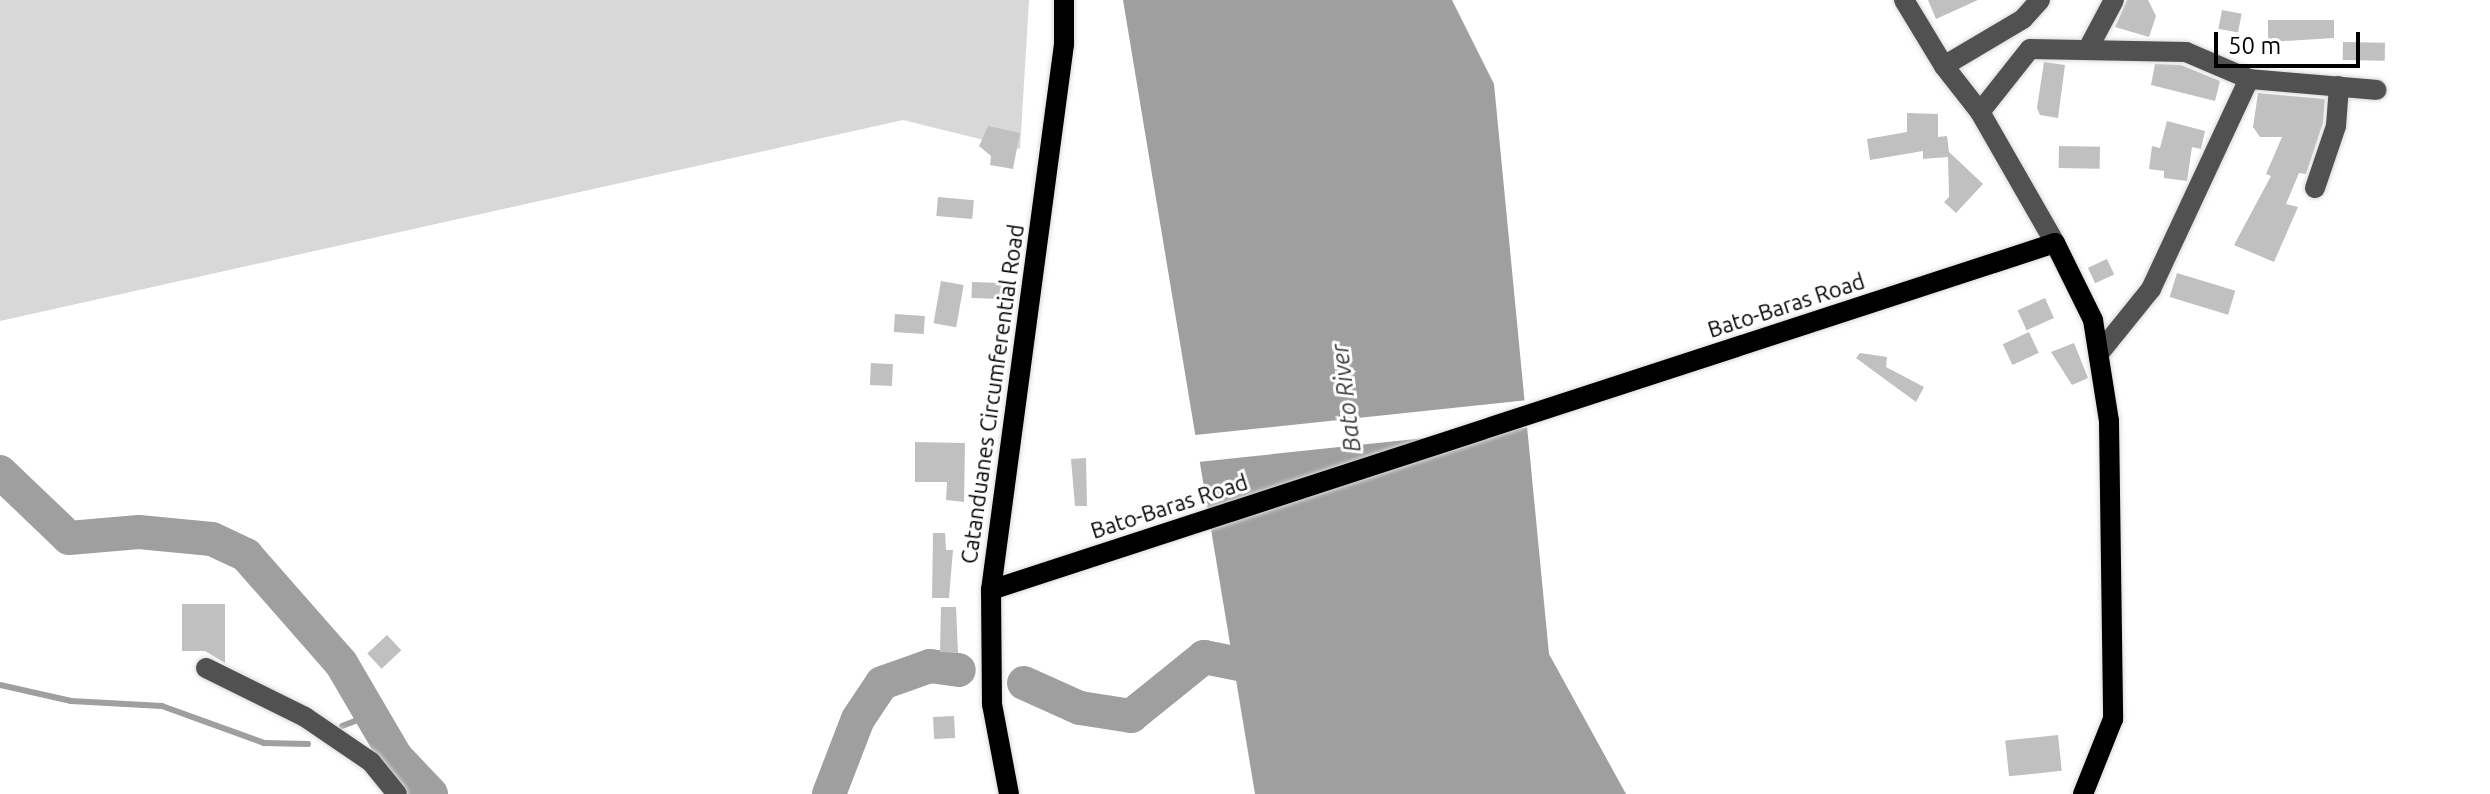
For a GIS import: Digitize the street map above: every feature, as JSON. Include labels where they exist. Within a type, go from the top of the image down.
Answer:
[{"type":"main road","name":"Catanduanes Circumferential Road","points":[[1009,794],[992,704],[991,590],[1064,44],[1064,0]]},
{"type":"main road","name":"Bato-Baras Road","points":[[991,590],[2055,243]]},
{"type":"main road","points":[[2055,243],[2093,320],[2101,351],[2109,421],[2113,719],[2083,794]]},
{"type":"street","points":[[1904,0],[1944,66],[1980,112],[2055,243]]},
{"type":"street","points":[[1944,66],[2023,19],[2040,0]]},
{"type":"street","points":[[2089,47],[2114,0]]},
{"type":"street","points":[[1980,112],[2030,49],[2089,47],[2186,52],[2249,79],[2377,90]]},
{"type":"street","points":[[2101,351],[2151,289],[2249,79]]},
{"type":"street","points":[[2315,188],[2336,126],[2339,86]]},
{"type":"street","points":[[206,668],[305,717],[371,762],[397,794]]},
{"type":"shaded area","points":[[0,0],[1029,0],[1020,149],[903,120],[0,321]]},
{"type":"water","name":"Bato River","points":[[1123,0],[1452,0],[1494,84],[1549,654],[1626,794],[1255,794]]},
{"type":"pier","points":[[1529,400],[1532,427],[1191,463],[1188,436]]},
{"type":"building","points":[[1928,0],[1978,0],[1936,19]]},
{"type":"building","points":[[2127,0],[2148,0],[2156,16],[2149,37],[2115,27]]},
{"type":"building","points":[[2222,10],[2242,14],[2238,32],[2218,29]]},
{"type":"building","points":[[2268,20],[2334,20],[2334,38],[2268,42]]},
{"type":"building","points":[[2343,42],[2385,43],[2385,61],[2343,60]]},
{"type":"building","points":[[2044,62],[2065,65],[2058,118],[2040,115],[2037,108]]},
{"type":"building","points":[[2155,64],[2181,65],[2220,81],[2215,101],[2151,85]]},
{"type":"building","points":[[2258,93],[2325,99],[2323,123],[2306,174],[2299,173],[2286,204],[2298,207],[2274,262],[2234,245],[2271,176],[2266,174],[2282,137],[2260,137],[2253,127]]},
{"type":"building","points":[[1907,113],[1938,114],[1938,137],[1947,136],[1949,152],[1983,184],[1956,213],[1944,202],[1949,197],[1948,157],[1923,159],[1923,151],[1870,160],[1867,139],[1907,132]]},
{"type":"building","points":[[2167,121],[2205,131],[2201,149],[2192,147],[2187,181],[2164,178],[2164,171],[2149,169],[2152,146],[2160,148]]},
{"type":"building","points":[[988,126],[1020,133],[1013,169],[990,165],[991,156],[979,146]]},
{"type":"building","points":[[2059,146],[2100,147],[2100,169],[2059,168]]},
{"type":"building","points":[[938,197],[974,200],[972,219],[936,216]]},
{"type":"building","points":[[2107,259],[2114,274],[2095,283],[2088,268]]},
{"type":"building","points":[[2177,273],[2235,291],[2228,315],[2170,297]]},
{"type":"building","points":[[941,281],[964,285],[956,327],[934,323]]},
{"type":"building","points":[[972,282],[1003,283],[1002,299],[971,298]]},
{"type":"building","points":[[2045,298],[2054,318],[2027,330],[2018,310]]},
{"type":"building","points":[[895,314],[925,316],[924,334],[894,332]]},
{"type":"building","points":[[2029,332],[2039,353],[2012,365],[2003,344]]},
{"type":"building","points":[[2074,343],[2088,378],[2072,385],[2051,352]]},
{"type":"building","points":[[1860,353],[1887,357],[1886,367],[1924,387],[1916,402],[1856,358]]},
{"type":"building","points":[[871,363],[893,364],[892,386],[870,385]]},
{"type":"building","points":[[915,442],[965,443],[964,502],[946,500],[947,482],[915,482]]},
{"type":"building","points":[[1086,458],[1087,506],[1075,506],[1071,459]]},
{"type":"building","points":[[933,533],[945,533],[946,550],[953,550],[949,598],[932,598]]},
{"type":"building","points":[[182,604],[225,604],[225,663],[205,651],[182,651]]},
{"type":"building","points":[[941,607],[956,607],[958,653],[940,652]]},
{"type":"building","points":[[387,635],[401,650],[382,669],[367,653]]},
{"type":"building","points":[[954,716],[955,738],[934,739],[933,717]]},
{"type":"building","points":[[2058,735],[2062,771],[2009,776],[2005,741]]},
{"type":"waterway","points":[[0,472],[69,538],[139,532],[212,539],[246,555],[341,663],[396,757],[431,794]]},
{"type":"waterway","points":[[1024,683],[1080,708],[1131,716],[1204,657],[1279,672]]},
{"type":"waterway","points":[[829,794],[858,719],[882,683],[930,666],[959,670]]},
{"type":"waterway","points":[[0,685],[71,701],[162,706],[264,743],[308,744]]},
{"type":"waterway","points":[[342,726],[371,715]]}]
